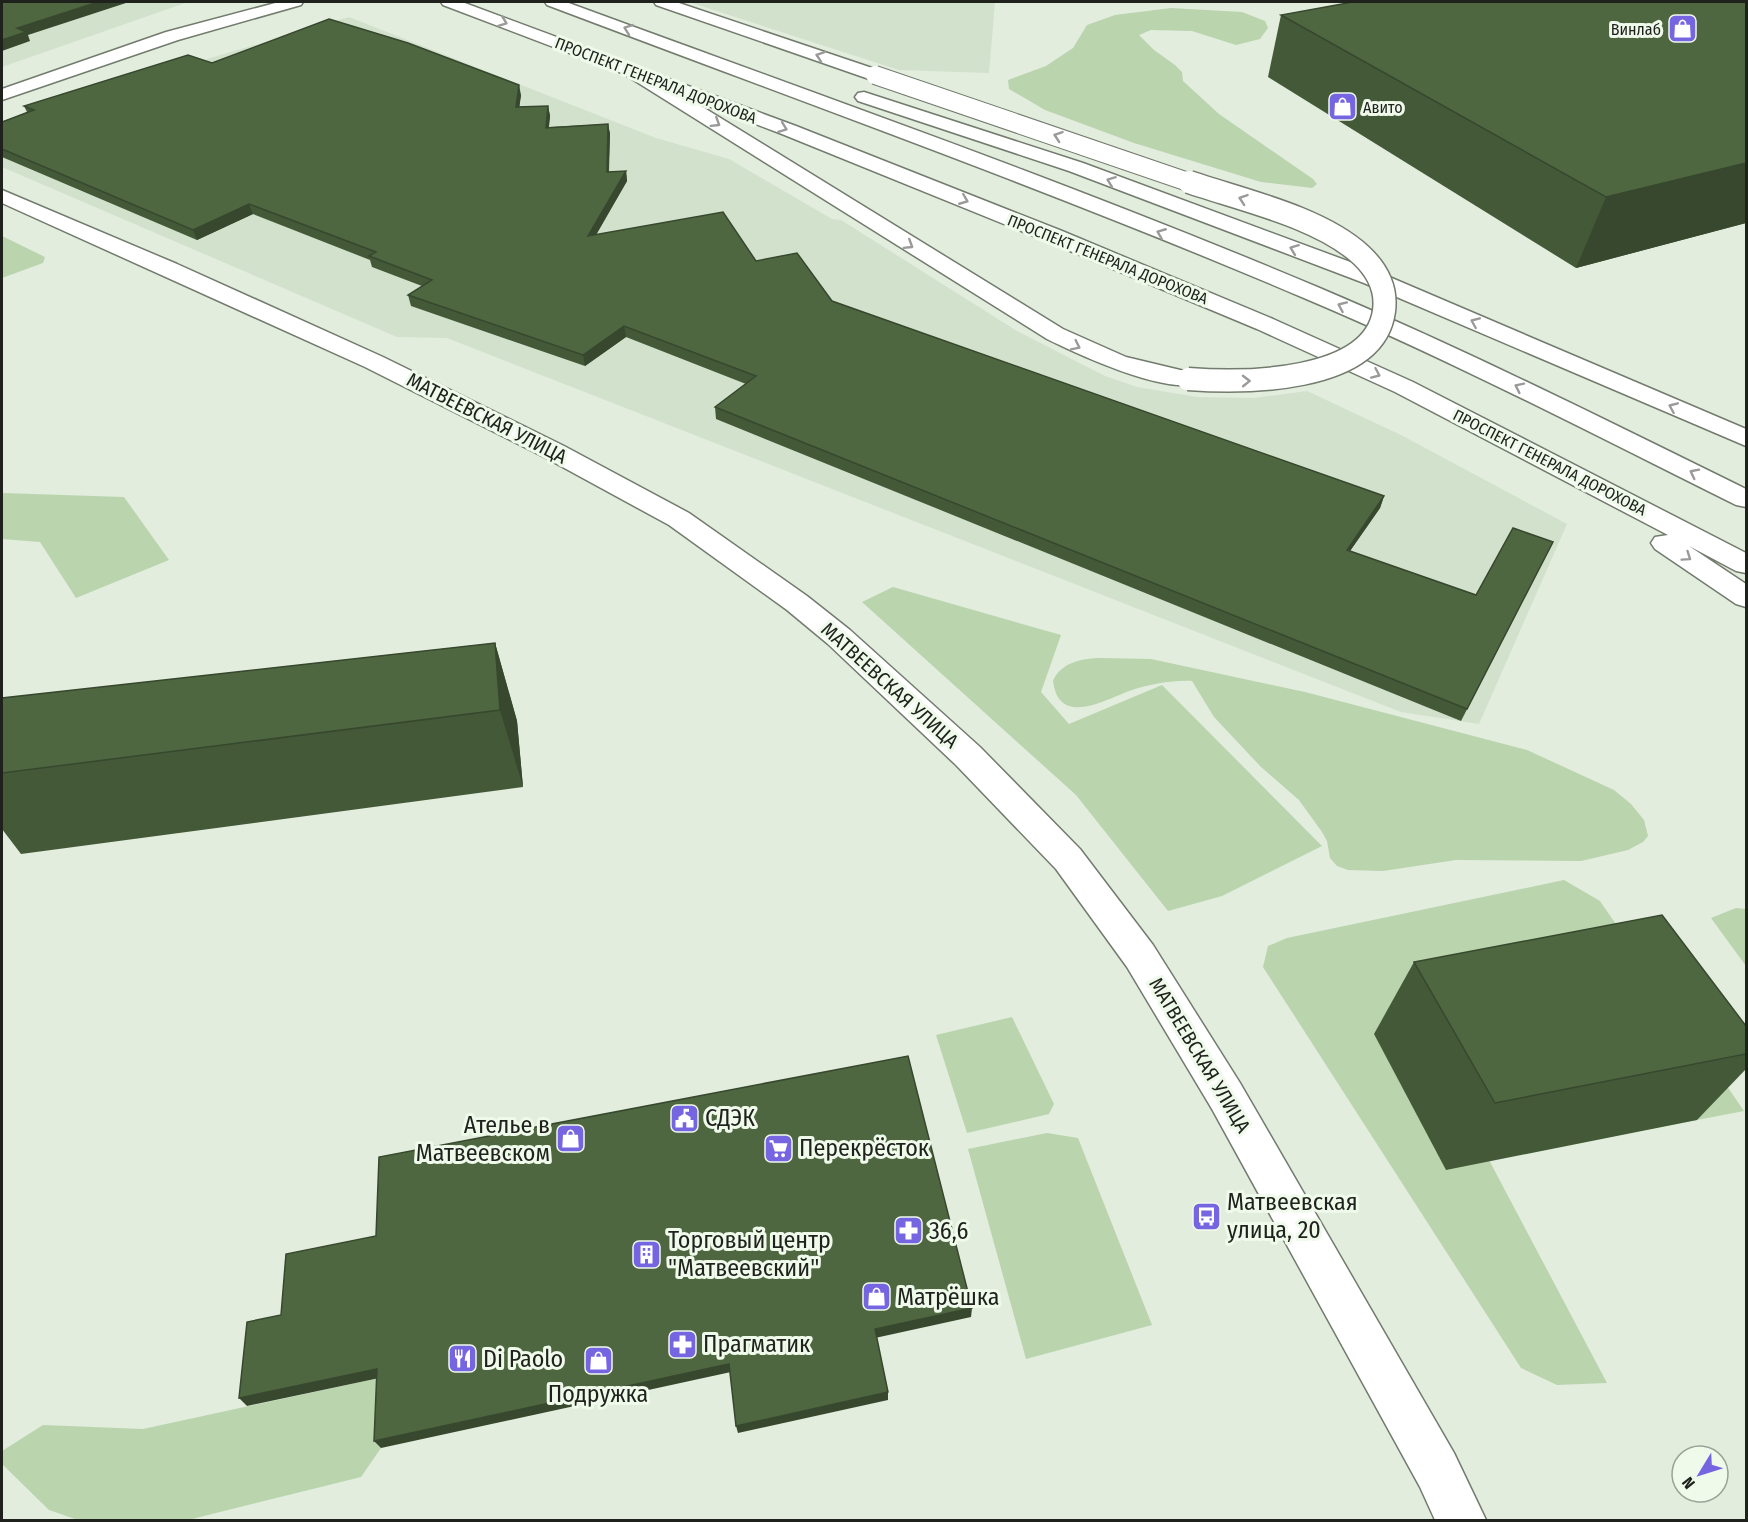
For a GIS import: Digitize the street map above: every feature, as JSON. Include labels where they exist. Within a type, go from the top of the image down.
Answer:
[{"type":"main road","points":[[2,94],[149,43],[295,2]]},
{"type":"main road","name":"ПРОСПЕКТ ГЕНЕРАЛА ДОРОХОВА","points":[[449,2],[789,130],[1265,324],[1404,387],[1746,564]]},
{"type":"main road","name":"ПРОСПЕКТ ГЕНЕРАЛА ДОРОХОВА","points":[[554,2],[1080,200],[1312,293],[1451,354],[1746,499]]},
{"type":"main road","points":[[630,70],[906,244],[1075,346],[1117,364],[1145,372],[1188,379],[1263,381],[1296,376],[1336,364],[1363,349],[1378,332],[1386,314],[1385,297],[1378,276],[1363,257],[1338,238],[1312,224],[662,2]]},
{"type":"main road","points":[[682,49],[795,77],[908,110],[1076,167],[1372,278],[1746,438]]},
{"type":"main road","name":"МАТВЕЕВСКАЯ УЛИЦА","points":[[2,196],[374,362],[555,452],[679,519],[797,603],[969,756],[1068,859],[1140,956],[1226,1096],[1437,1470],[1461,1521]]},
{"type":"main road","points":[[1516,443],[1746,597]]},
{"type":"shaded area","points":[[2,2],[188,2],[2,67]]},
{"type":"shaded area","points":[[689,2],[995,2],[989,73],[899,70]]},
{"type":"shaded area","points":[[349,17],[656,138],[729,159],[832,219],[841,220],[1017,331],[1105,376],[1137,387],[1198,397],[1254,398],[1307,391],[1401,435],[1567,524],[1479,724],[1401,712],[447,338],[397,337],[2,167],[2,129],[177,68]]},
{"type":"green space","points":[[1171,8],[1242,12],[1265,21],[1268,28],[1260,39],[1236,45],[1192,31],[1151,30],[1139,35],[1154,50],[1175,65],[1182,72],[1183,81],[1219,114],[1317,184],[1312,188],[1261,182],[1134,143],[1045,110],[1009,89],[1008,80],[1046,66],[1073,48],[1087,25],[1115,15]]},
{"type":"green space","points":[[2,236],[45,257],[43,263],[2,278]]},
{"type":"green space","points":[[2,493],[124,497],[169,560],[76,598],[40,542],[2,539]]},
{"type":"green space","points":[[893,587],[1061,635],[1041,692],[1069,724],[1162,685],[1322,846],[1222,896],[1168,911],[1076,795],[862,602]]},
{"type":"green space","points":[[1102,658],[1151,659],[1305,692],[1527,750],[1614,790],[1631,804],[1644,820],[1648,836],[1643,842],[1628,850],[1581,861],[1456,860],[1383,871],[1348,870],[1337,866],[1330,858],[1327,841],[1299,800],[1261,767],[1214,717],[1192,681],[1146,686],[1086,706],[1074,707],[1064,704],[1057,695],[1053,681],[1061,669],[1073,662]]},
{"type":"green space","points":[[1564,880],[1600,901],[1744,1111],[1489,1160],[1607,1383],[1557,1385],[1521,1368],[1263,967],[1268,946],[1287,938]]},
{"type":"green space","points":[[1736,908],[1746,909],[1746,966],[1711,918]]},
{"type":"green space","points":[[1012,1017],[1054,1104],[1049,1114],[967,1133],[936,1035]]},
{"type":"green space","points":[[1047,1133],[1078,1138],[1152,1325],[1026,1359],[968,1149]]},
{"type":"green space","points":[[384,1377],[381,1448],[361,1477],[188,1520],[78,1520],[49,1510],[2,1464],[2,1451],[43,1425],[143,1429]]},
{"type":"building","points":[[2,2],[98,2],[17,28],[26,32],[2,40]]},
{"type":"building","points":[[1353,2],[1746,2],[1746,163],[1606,197],[1281,15]]},
{"type":"building","points":[[329,19],[408,43],[519,85],[516,107],[548,106],[546,128],[608,124],[607,172],[626,171],[588,236],[723,212],[756,261],[797,253],[832,301],[1384,496],[1347,550],[1476,595],[1513,528],[1553,542],[1467,709],[715,407],[756,376],[624,326],[583,355],[408,295],[432,280],[369,256],[376,252],[249,204],[193,230],[2,149],[2,122],[34,110],[24,106],[188,55],[212,63]]},
{"type":"building","points":[[495,643],[500,710],[2,773],[2,698]]},
{"type":"building","points":[[1662,915],[1746,1026],[1746,1054],[1495,1103],[1414,962]]},
{"type":"building","name":"Торговый центр \"Матвеевский\"","points":[[908,1056],[972,1308],[875,1329],[888,1392],[736,1426],[729,1364],[374,1441],[377,1369],[239,1398],[247,1322],[281,1315],[286,1254],[376,1236],[379,1157]]},
{"type":"place","name":"Винлаб","points":[[1682,29]]},
{"type":"place","name":"Авито","points":[[1342,107]]},
{"type":"place","name":"СДЭК","points":[[684,1118]]},
{"type":"place","name":"Ателье в Матвеевском","points":[[571,1139]]},
{"type":"place","name":"Перекрёсток","points":[[778,1148]]},
{"type":"place","name":"Матвеевская улица, 20","points":[[1206,1216]]},
{"type":"place","name":"36,6","points":[[908,1231]]},
{"type":"place","name":"Торговый центр \"Матвеевский\"","points":[[647,1254]]},
{"type":"place","name":"Матрёшка","points":[[876,1297]]},
{"type":"place","name":"Прагматик","points":[[682,1344]]},
{"type":"place","name":"Di Paolo","points":[[462,1359]]},
{"type":"place","name":"Подружка","points":[[598,1361]]}]
